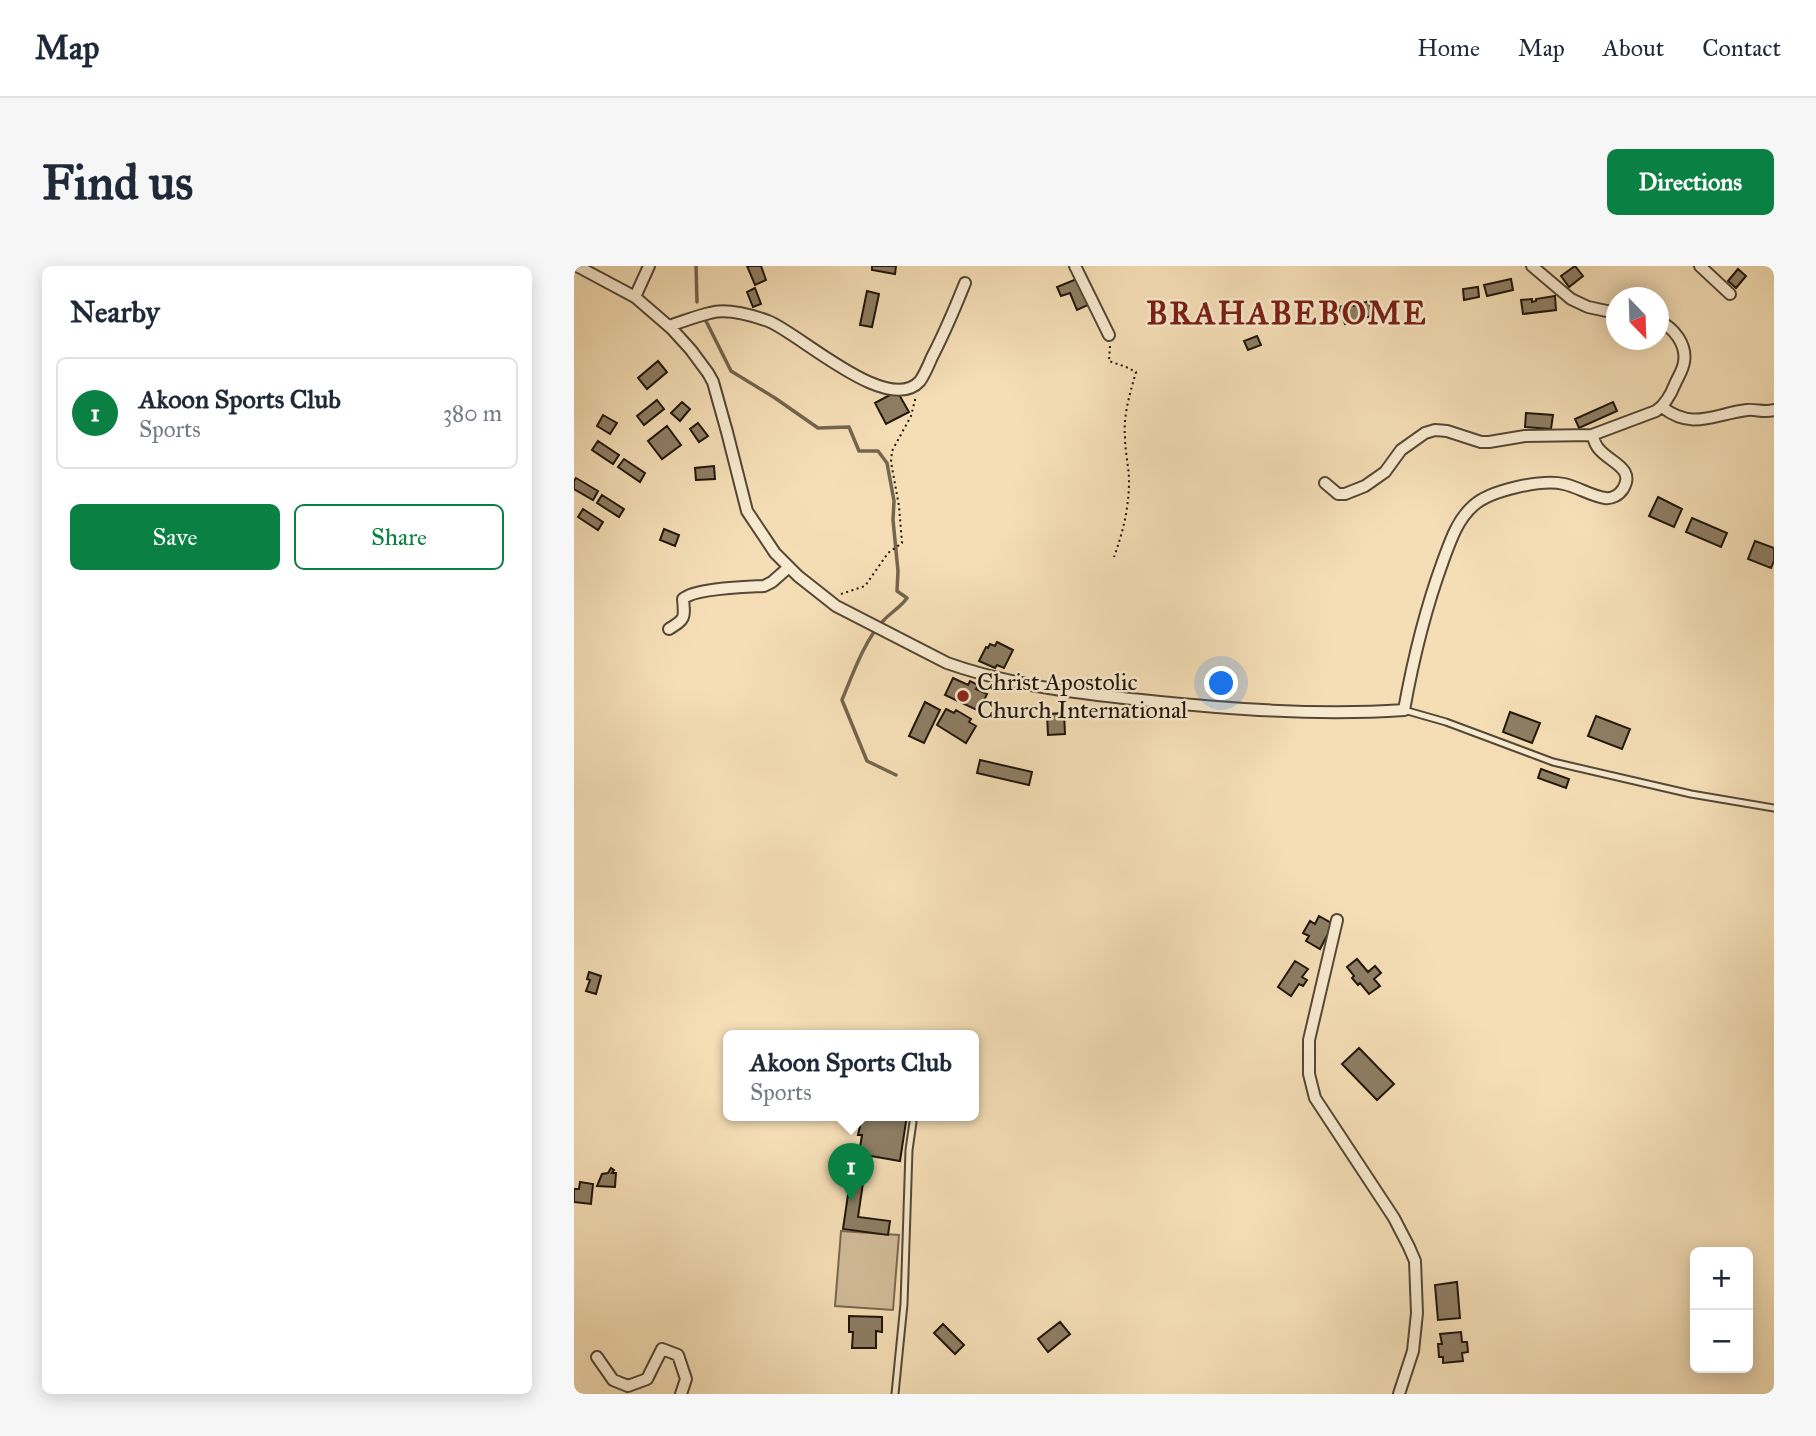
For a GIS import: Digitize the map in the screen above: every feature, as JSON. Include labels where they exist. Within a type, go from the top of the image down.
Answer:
[{"type":"street","points":[[577,266],[635,298],[669,326],[691,350],[713,382],[747,511],[775,552],[789,567],[836,606],[947,663],[1080,694],[1210,708],[1305,713],[1404,710],[1412,667],[1433,588],[1464,515],[1485,498],[1534,483],[1566,484],[1607,498],[1618,495],[1627,479],[1625,472],[1599,450],[1592,435]]},
{"type":"street","points":[[635,298],[649,266]]},
{"type":"street","points":[[1075,266],[1109,335]]},
{"type":"street","points":[[1532,266],[1571,299],[1588,307],[1606,311]]},
{"type":"street","points":[[1700,266],[1730,294]]},
{"type":"street","points":[[669,326],[712,312],[728,312],[766,320],[844,370],[884,387],[903,389],[919,382],[951,320],[965,283]]},
{"type":"street","points":[[1325,483],[1338,494],[1365,486],[1385,472],[1401,450],[1435,430],[1489,442],[1525,436],[1592,435],[1632,421],[1662,407],[1682,368],[1682,345],[1669,327]]},
{"type":"street","points":[[1662,407],[1681,419],[1699,420],[1747,410],[1774,410]]},
{"type":"street","points":[[669,629],[685,617],[683,599],[686,596],[764,586],[789,567]]},
{"type":"street","points":[[1337,920],[1309,1040],[1309,1074],[1315,1098],[1394,1218],[1415,1261],[1417,1312],[1413,1351],[1399,1394]]},
{"type":"street","points":[[597,1357],[613,1380],[628,1386],[647,1379],[662,1349],[678,1355],[686,1379],[681,1394]]},
{"type":"lane","points":[[1404,710],[1446,722],[1553,762],[1691,794],[1774,808]]},
{"type":"lane","points":[[895,1394],[904,1304],[912,1122]]},
{"type":"path","points":[[1109,335],[1109,361],[1136,372],[1128,397],[1124,434],[1129,479],[1128,506],[1114,557]]},
{"type":"path","points":[[828,600],[865,586],[888,553],[902,543],[892,451],[911,416],[919,382]]},
{"type":"shaded area","points":[[841,1231],[899,1235],[893,1310],[835,1306]]},
{"type":"building","points":[[747,266],[761,266],[766,280],[755,285]]},
{"type":"building","points":[[872,266],[896,266],[895,274],[872,270]]},
{"type":"building","points":[[1575,266],[1583,276],[1569,287],[1561,276]]},
{"type":"building","points":[[1738,269],[1746,276],[1736,288],[1728,281]]},
{"type":"building","points":[[1079,278],[1090,304],[1077,310],[1070,293],[1061,296],[1057,287]]},
{"type":"building","points":[[1511,279],[1513,290],[1487,296],[1484,285]]},
{"type":"building","points":[[1478,287],[1479,297],[1464,300],[1463,289]]},
{"type":"building","points":[[755,288],[761,304],[753,307],[747,292]]},
{"type":"building","points":[[867,291],[879,294],[872,327],[860,325]]},
{"type":"building","points":[[1555,296],[1556,310],[1523,314],[1521,300],[1532,299],[1532,302]]},
{"type":"building","points":[[1369,301],[1374,315],[1345,324],[1339,307],[1353,302],[1354,306]]},
{"type":"building","points":[[1257,336],[1261,345],[1248,350],[1244,341]]},
{"type":"building","points":[[658,361],[667,372],[647,389],[638,378]]},
{"type":"building","points":[[897,391],[909,412],[886,424],[875,403]]},
{"type":"building","points":[[657,400],[664,409],[644,425],[637,416]]},
{"type":"building","points":[[682,402],[690,409],[680,421],[671,413]]},
{"type":"building","points":[[1613,402],[1617,411],[1579,428],[1575,419]]},
{"type":"building","points":[[1526,413],[1553,415],[1551,429],[1525,427]]},
{"type":"building","points":[[603,415],[617,423],[610,434],[597,426]]},
{"type":"building","points":[[698,423],[708,436],[699,442],[690,429]]},
{"type":"building","points":[[667,426],[681,445],[662,459],[648,441]]},
{"type":"building","points":[[598,441],[619,455],[613,464],[592,450]]},
{"type":"building","points":[[624,459],[645,473],[640,482],[618,467]]},
{"type":"building","points":[[714,466],[715,479],[696,480],[695,468]]},
{"type":"building","points":[[576,478],[598,491],[593,500],[574,489]]},
{"type":"building","points":[[602,495],[624,509],[619,517],[597,503]]},
{"type":"building","points":[[1658,497],[1682,509],[1674,527],[1649,516]]},
{"type":"building","points":[[583,509],[603,522],[598,530],[578,517]]},
{"type":"building","points":[[1692,518],[1727,533],[1721,547],[1686,532]]},
{"type":"building","points":[[664,529],[679,535],[675,546],[660,540]]},
{"type":"building","points":[[1755,541],[1774,548],[1771,568],[1748,559]]},
{"type":"building","points":[[997,642],[1013,650],[1004,668],[997,665],[995,668],[979,661],[986,647],[990,644],[995,646]]},
{"type":"building","points":[[953,678],[968,685],[970,681],[978,685],[976,689],[987,694],[979,711],[945,695]]},
{"type":"building","points":[[925,702],[940,710],[924,743],[909,736]]},
{"type":"building","points":[[946,709],[954,713],[956,710],[971,719],[969,722],[976,726],[966,743],[937,725]]},
{"type":"building","points":[[1510,712],[1540,723],[1532,743],[1503,732]]},
{"type":"building","points":[[1064,713],[1065,734],[1048,735],[1047,714]]},
{"type":"building","points":[[1596,716],[1630,729],[1622,749],[1588,736]]},
{"type":"building","points":[[980,760],[1032,772],[1029,785],[977,773]]},
{"type":"building","points":[[1541,769],[1569,779],[1566,788],[1538,778]]},
{"type":"building","points":[[1319,916],[1333,924],[1320,949],[1306,941],[1309,936],[1303,933],[1310,921],[1315,924]]},
{"type":"building","points":[[1357,959],[1368,972],[1375,966],[1381,973],[1374,979],[1380,986],[1369,994],[1352,978],[1354,976],[1347,967]]},
{"type":"building","points":[[1295,961],[1308,969],[1302,977],[1307,980],[1303,986],[1299,984],[1291,996],[1278,987]]},
{"type":"building","points":[[589,972],[601,976],[596,994],[586,991],[590,980],[587,979]]},
{"type":"building","points":[[1359,1048],[1394,1084],[1377,1100],[1342,1064]]},
{"type":"building","points":[[857,1121],[906,1121],[900,1161],[859,1154],[862,1135],[858,1135],[860,1126],[856,1126]]},
{"type":"building","points":[[611,1168],[614,1170],[612,1173],[616,1173],[615,1187],[597,1186],[602,1174],[608,1173]]},
{"type":"building","points":[[851,1174],[864,1176],[858,1217],[890,1221],[888,1235],[843,1229]]},
{"type":"building","points":[[580,1182],[593,1184],[591,1204],[574,1202],[574,1189],[579,1189]]},
{"type":"building","points":[[1457,1282],[1460,1318],[1438,1320],[1435,1285]]},
{"type":"building","points":[[849,1316],[882,1317],[882,1332],[876,1331],[876,1348],[852,1348],[853,1332],[849,1332]]},
{"type":"building","points":[[1060,1322],[1070,1334],[1048,1352],[1038,1339]]},
{"type":"building","points":[[943,1324],[964,1345],[955,1354],[934,1333]]},
{"type":"building","points":[[1461,1332],[1462,1342],[1467,1342],[1468,1352],[1462,1353],[1463,1361],[1443,1363],[1443,1357],[1439,1357],[1438,1344],[1442,1344],[1440,1334]]},
{"type":"waterway","points":[[696,266],[697,302]]},
{"type":"waterway","points":[[706,321],[731,371],[818,428],[849,427],[859,451],[878,451],[887,463],[894,501],[897,591],[907,598],[870,638],[842,700],[867,761],[896,775]]},
{"type":"place","name":"Christ Apostolic Church International","points":[[963,696]]},
{"type":"place","name":"Akoon Sports Club","points":[[851,1201]]},
{"type":"district","name":"BRAHABEBOME","points":[[1287,313]]}]
